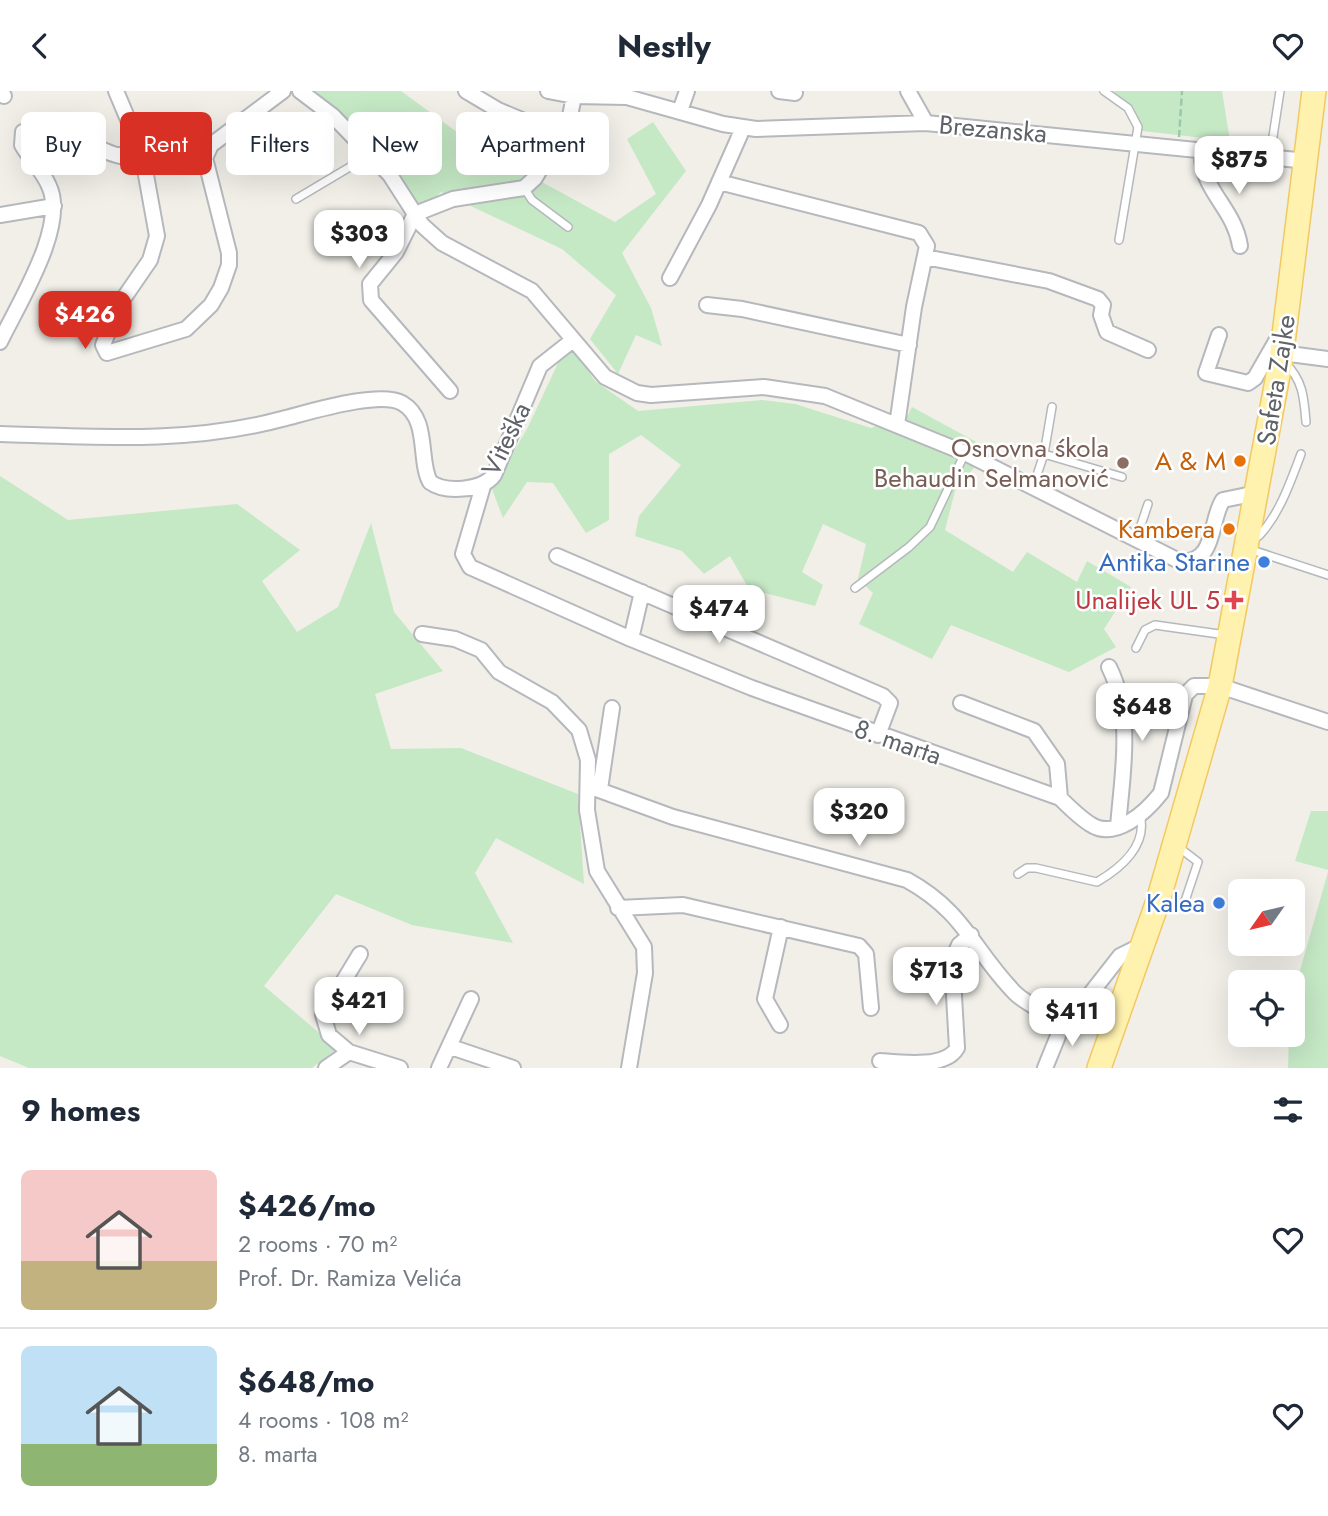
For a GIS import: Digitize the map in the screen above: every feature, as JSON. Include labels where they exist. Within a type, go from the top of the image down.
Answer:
[{"type":"main road","name":"Safeta Zajke","points":[[1099,1068],[1143,949],[1220,686],[1282,356],[1314,91]]},
{"type":"street","points":[[116,91],[125,112]]},
{"type":"street","points":[[212,144],[283,91]]},
{"type":"street","points":[[300,91],[348,132]]},
{"type":"street","points":[[466,91],[503,112]]},
{"type":"street","name":"Brezanska","points":[[548,91],[574,96],[627,97],[743,128],[865,128],[926,123],[1178,146],[1307,161]]},
{"type":"street","points":[[680,111],[687,91]]},
{"type":"street","points":[[779,91],[795,93]]},
{"type":"street","points":[[908,91],[926,123]]},
{"type":"street","points":[[570,112],[574,96]]},
{"type":"street","points":[[0,342],[51,231],[54,206],[50,187],[22,145],[23,132],[36,127],[48,128],[89,141],[120,156]]},
{"type":"street","points":[[670,278],[743,128]]},
{"type":"street","points":[[1202,149],[1203,176],[1231,215],[1240,246]]},
{"type":"street","points":[[146,175],[157,236],[150,260],[119,306],[103,345],[104,352],[111,353],[186,328],[211,305],[221,288],[229,265],[209,175]]},
{"type":"street","points":[[388,175],[415,214],[442,243],[532,291],[605,377],[636,393],[677,395],[764,387],[825,396],[965,453],[1173,560],[1189,562],[1209,546],[1223,500],[1257,493]]},
{"type":"street","points":[[450,391],[371,300],[369,289],[396,252],[415,214],[453,199],[524,188],[537,175]]},
{"type":"street","points":[[719,182],[919,233],[927,246],[897,425]]},
{"type":"street","points":[[0,215],[54,206]]},
{"type":"street","points":[[925,257],[1049,281],[1098,299],[1103,305],[1101,315],[1107,332],[1148,350]]},
{"type":"street","points":[[708,305],[742,309],[909,345]]},
{"type":"street","points":[[1219,335],[1206,373],[1248,383],[1255,378],[1285,326]]},
{"type":"street","name":"Viteška","points":[[0,434],[136,439],[216,435],[336,404],[398,402],[409,409],[419,428],[429,482],[435,486],[483,485],[494,475],[540,366],[573,340]]},
{"type":"street","points":[[1282,356],[1328,359]]},
{"type":"street","name":"8. marta","points":[[483,485],[463,554],[465,563],[631,639],[878,735],[1060,798],[1090,825],[1103,830],[1118,827]]},
{"type":"street","points":[[557,556],[887,699],[890,703],[878,735]]},
{"type":"street","points":[[631,639],[642,592]]},
{"type":"street","points":[[422,634],[450,638],[472,645],[487,655],[508,679],[562,709],[579,730],[594,788]]},
{"type":"street","points":[[1110,667],[1124,710],[1125,741],[1118,827]]},
{"type":"street","points":[[1118,827],[1140,815],[1161,793],[1187,691],[1199,685],[1220,686],[1328,722]]},
{"type":"street","points":[[961,703],[1034,731],[1057,764],[1060,798]]},
{"type":"street","points":[[612,708],[587,810],[592,854],[602,884],[645,947],[646,958],[629,1068]]},
{"type":"street","points":[[594,788],[673,817],[907,880],[947,907],[1016,993],[1058,1024]]},
{"type":"street","points":[[618,908],[673,904],[859,946],[866,954],[872,1008]]},
{"type":"street","points":[[780,927],[765,999],[780,1025]]},
{"type":"street","points":[[880,1061],[941,1065],[954,1055],[957,1048],[952,961],[959,945],[971,935]]},
{"type":"street","points":[[1045,1068],[1058,1036],[1058,1024],[1091,993],[1120,956],[1134,949],[1143,949]]},
{"type":"street","points":[[360,954],[323,1015],[329,1035],[349,1052],[400,1068]]},
{"type":"street","points":[[439,1068],[471,999]]},
{"type":"street","points":[[451,1047],[513,1068]]},
{"type":"street","points":[[326,1068],[349,1052]]},
{"type":"lane","points":[[1104,91],[1134,116],[1138,127],[1119,240]]},
{"type":"lane","points":[[1270,156],[1280,91]]},
{"type":"lane","points":[[296,199],[348,168]]},
{"type":"lane","points":[[524,188],[532,200],[568,227]]},
{"type":"lane","points":[[1282,356],[1296,373],[1304,390],[1306,422]]},
{"type":"lane","points":[[1033,488],[1044,454],[1052,407]]},
{"type":"lane","points":[[855,588],[909,547],[930,527],[965,453]]},
{"type":"lane","points":[[1044,454],[1122,477]]},
{"type":"lane","points":[[1248,542],[1270,525],[1288,490],[1301,454]]},
{"type":"lane","points":[[1139,542],[1139,531],[1148,504]]},
{"type":"lane","points":[[1248,542],[1328,575]]},
{"type":"lane","points":[[1136,649],[1145,630],[1155,625],[1230,635]]},
{"type":"lane","points":[[1018,874],[1027,868],[1036,868],[1097,882],[1130,855],[1138,844],[1143,827],[1140,815]]},
{"type":"path","points":[[1178,146],[1182,91]]},
{"type":"green space","points":[[307,91],[401,91],[430,112],[348,112],[348,122]]},
{"type":"green space","points":[[1114,91],[1222,91],[1230,141],[1134,130]]},
{"type":"green space","points":[[442,121],[456,131],[456,175],[529,175],[615,222],[656,194],[627,139],[653,122],[686,171],[622,253],[651,308],[662,346],[636,335],[618,374],[590,339],[616,295],[562,249],[441,192],[421,213],[397,175],[442,175]]},
{"type":"green space","points":[[572,347],[595,381],[638,411],[762,400],[795,404],[871,428],[908,415],[912,407],[989,449],[955,491],[945,530],[1013,572],[1027,552],[1077,582],[1087,561],[1131,587],[1104,629],[1116,647],[1069,672],[951,625],[932,659],[859,624],[873,593],[858,579],[866,544],[823,524],[802,572],[823,585],[815,606],[749,589],[730,556],[704,574],[682,551],[635,536],[639,516],[681,465],[641,435],[609,454],[609,520],[586,533],[553,483],[527,482],[503,518],[492,489],[528,427],[559,361]]},
{"type":"green space","points":[[0,476],[68,520],[237,504],[300,550],[262,581],[297,632],[338,607],[371,523],[394,612],[443,671],[375,694],[391,749],[461,748],[578,794],[584,884],[496,838],[475,873],[513,943],[412,925],[336,894],[264,986],[337,1048],[312,1068],[29,1068],[0,1056]]},
{"type":"green space","points":[[1311,811],[1328,811],[1328,870],[1295,861]]},
{"type":"green space","points":[[1328,872],[1328,1068],[1288,1068],[1289,1047],[1305,1047],[1305,970],[1300,970]]},
{"type":"place","name":"A & M","points":[[1240,461]]},
{"type":"place","name":"Osnovna śkola Behaudin Selmanović","points":[[1123,463]]},
{"type":"place","name":"Kambera","points":[[1229,529]]},
{"type":"place","name":"Antika Starine","points":[[1264,562]]},
{"type":"place","name":"Unalijek UL 5","points":[[1234,600]]},
{"type":"place","name":"Kalea","points":[[1219,903]]}]
